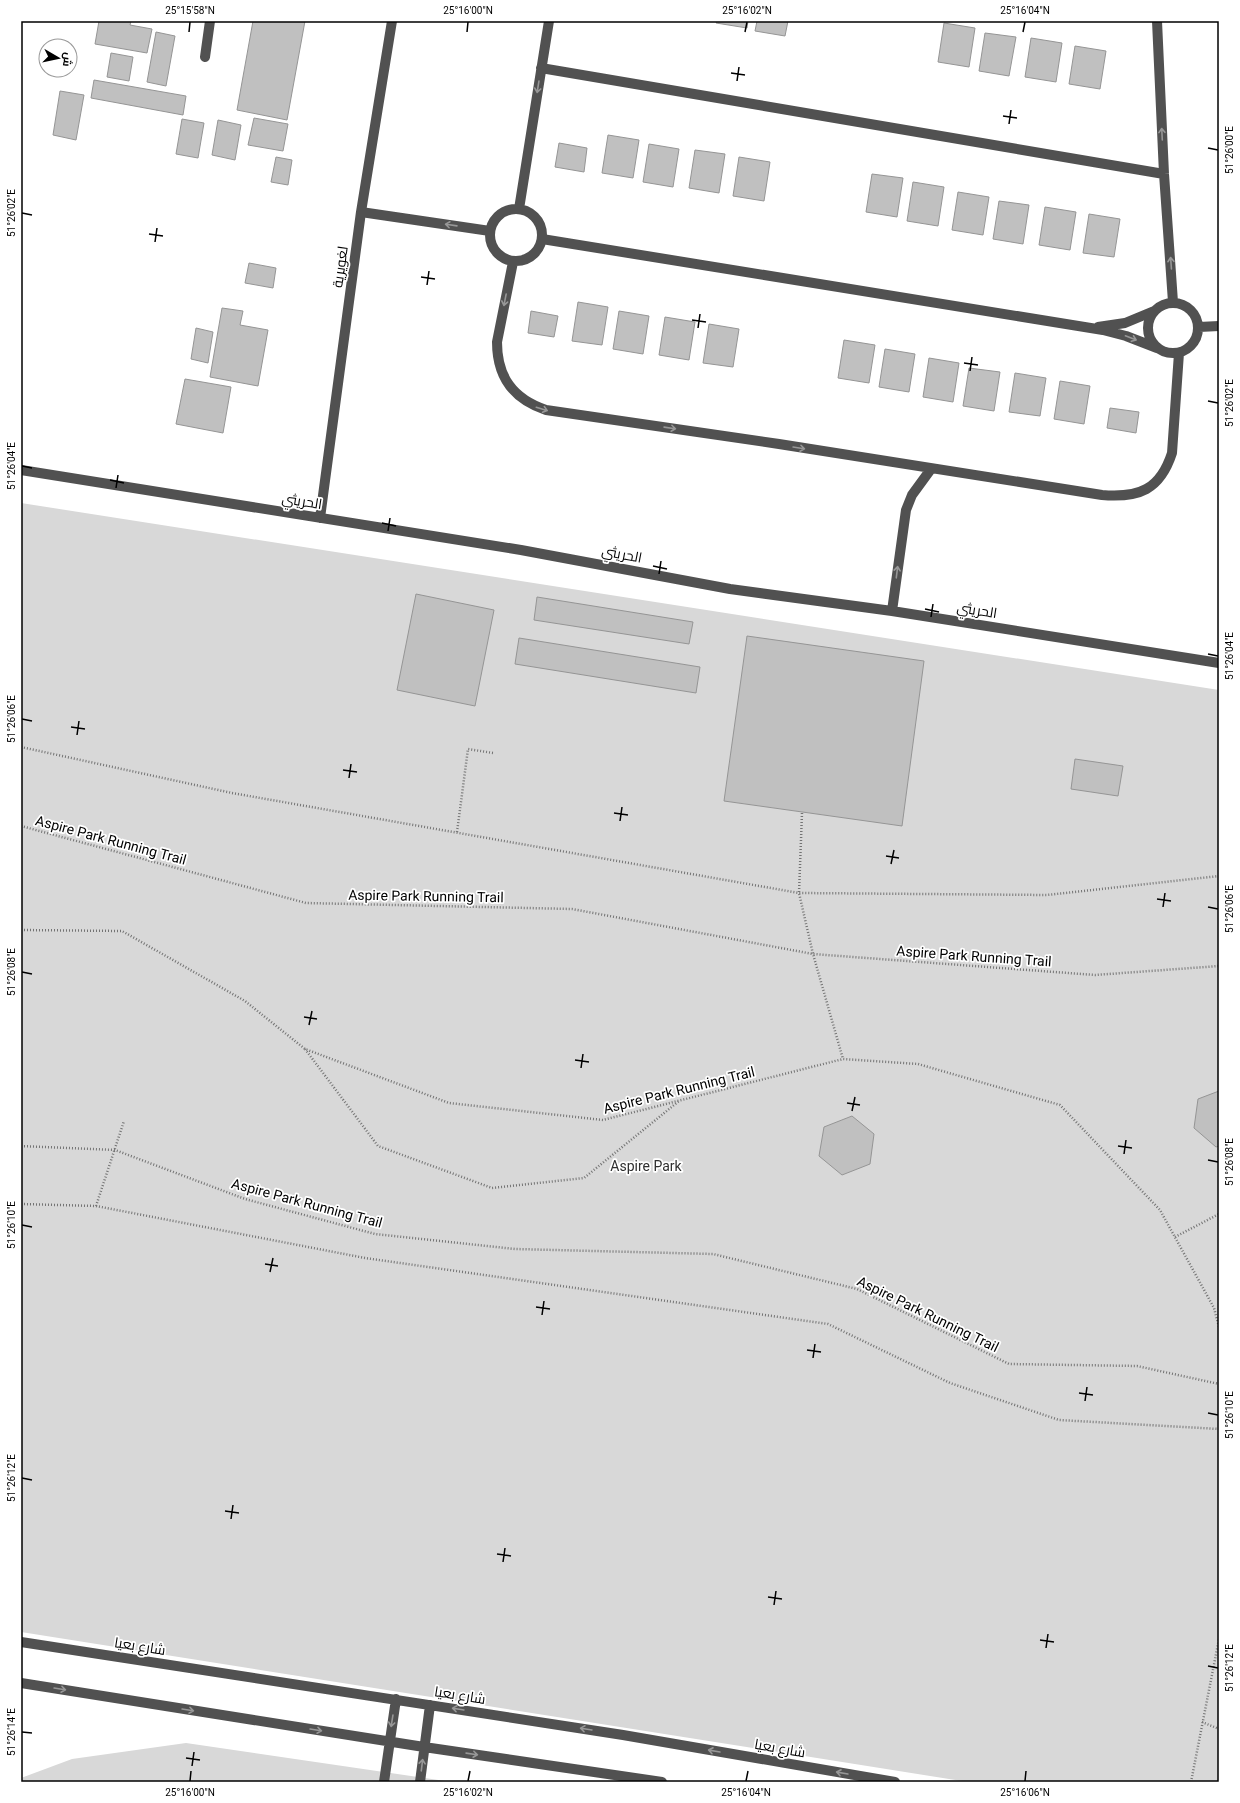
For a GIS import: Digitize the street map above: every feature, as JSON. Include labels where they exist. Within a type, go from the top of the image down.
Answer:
[{"type":"street","points":[[204,57],[210,21]]},
{"type":"street","name":"لغويرية","points":[[320,518],[361,212],[392,21]]},
{"type":"street","points":[[519,209],[549,21]]},
{"type":"street","points":[[1157,21],[1164,174],[1173,302]]},
{"type":"street","points":[[541,68],[1164,174]]},
{"type":"street","points":[[519,209],[533,215],[541,226],[542,239],[537,252],[526,260],[513,262],[500,256],[492,244],[490,231],[494,221],[501,214],[510,210],[519,209]]},
{"type":"street","points":[[361,212],[490,231]]},
{"type":"street","points":[[542,239],[1080,327],[1126,336],[1157,348],[1167,354],[1179,353],[1190,348],[1197,338],[1199,327],[1197,317],[1183,304],[1173,302],[1160,306],[1151,314],[1147,327],[1149,339],[1157,348]]},
{"type":"street","points":[[513,262],[498,342],[497,356],[500,368],[506,381],[523,400],[534,406],[546,410],[772,443],[1102,495],[1128,496],[1141,493],[1152,486],[1161,477],[1168,466],[1172,453],[1179,353]]},
{"type":"street","points":[[1080,327],[1102,327],[1125,323],[1154,311]]},
{"type":"street","points":[[1199,327],[1219,326]]},
{"type":"street","points":[[892,611],[906,510],[921,481],[931,469]]},
{"type":"street","name":"الحريثي","points":[[21,470],[521,550],[730,589],[892,611],[1219,663]]},
{"type":"street","name":"شارع بعيا","points":[[21,1642],[623,1735],[867,1780],[895,1782]]},
{"type":"street","points":[[21,1683],[389,1742],[662,1782]]},
{"type":"street","points":[[384,1782],[396,1700]]},
{"type":"street","points":[[420,1782],[430,1705]]},
{"type":"path","points":[[21,746],[232,793],[799,892],[1047,895],[1219,876]]},
{"type":"path","points":[[457,832],[468,749],[494,753]]},
{"type":"path","points":[[802,813],[799,892],[813,954],[843,1058]]},
{"type":"path","name":"Aspire Park Running Trail","points":[[21,826],[306,903],[572,909],[813,954],[1096,975],[1219,966]]},
{"type":"path","name":"Aspire Park Running Trail","points":[[21,930],[122,931],[245,1001],[305,1049],[449,1103],[603,1120],[843,1058],[918,1064],[1060,1105],[1160,1210],[1214,1308],[1219,1327]]},
{"type":"path","points":[[305,1049],[378,1146],[492,1188],[584,1178],[680,1100]]},
{"type":"path","points":[[96,1206],[124,1121]]},
{"type":"path","name":"Aspire Park Running Trail","points":[[21,1146],[115,1150],[246,1199],[375,1234],[515,1249],[713,1254],[857,1289],[1009,1364],[1137,1366],[1219,1384]]},
{"type":"path","points":[[21,1204],[96,1206],[365,1258],[828,1324],[950,1383],[1059,1420],[1219,1429]]},
{"type":"path","points":[[1175,1237],[1219,1214]]},
{"type":"path","points":[[1191,1782],[1219,1638]]},
{"type":"path","points":[[1202,1722],[1219,1729]]},
{"type":"green space","name":"Aspire Park","points":[[21,503],[1219,690],[1219,1782],[968,1782],[21,1632]]},
{"type":"green space","points":[[186,1743],[452,1782],[21,1782],[21,1778],[72,1759]]},
{"type":"building","points":[[99,21],[131,21],[130,25],[152,29],[147,53],[95,44]]},
{"type":"building","points":[[253,21],[305,21],[287,120],[237,110]]},
{"type":"building","points":[[717,21],[748,21],[747,28],[716,23]]},
{"type":"building","points":[[757,21],[788,21],[785,36],[755,31]]},
{"type":"building","points":[[944,23],[975,28],[969,67],[938,62]]},
{"type":"building","points":[[156,32],[175,36],[166,86],[147,82]]},
{"type":"building","points":[[985,33],[1016,37],[1009,76],[979,71]]},
{"type":"building","points":[[1031,38],[1062,43],[1056,82],[1025,77]]},
{"type":"building","points":[[1075,46],[1106,51],[1100,89],[1069,84]]},
{"type":"building","points":[[111,53],[133,57],[129,81],[107,77]]},
{"type":"building","points":[[94,80],[186,96],[183,115],[91,98]]},
{"type":"building","points":[[60,91],[84,95],[76,140],[53,135]]},
{"type":"building","points":[[254,118],[288,124],[283,151],[248,145]]},
{"type":"building","points":[[182,119],[204,123],[198,158],[176,154]]},
{"type":"building","points":[[218,120],[241,125],[235,160],[212,155]]},
{"type":"building","points":[[608,135],[639,140],[633,178],[602,173]]},
{"type":"building","points":[[559,143],[587,148],[584,172],[555,167]]},
{"type":"building","points":[[649,144],[679,149],[673,187],[643,182]]},
{"type":"building","points":[[695,150],[725,154],[719,193],[689,188]]},
{"type":"building","points":[[276,157],[292,160],[288,185],[271,182]]},
{"type":"building","points":[[739,157],[770,162],[764,201],[733,196]]},
{"type":"building","points":[[872,174],[903,178],[897,217],[866,212]]},
{"type":"building","points":[[913,182],[944,187],[938,226],[907,221]]},
{"type":"building","points":[[958,192],[989,197],[983,235],[952,230]]},
{"type":"building","points":[[999,201],[1029,205],[1023,244],[993,239]]},
{"type":"building","points":[[1045,207],[1076,212],[1070,250],[1039,245]]},
{"type":"building","points":[[1089,214],[1120,219],[1114,257],[1083,253]]},
{"type":"building","points":[[249,263],[276,268],[273,288],[245,283]]},
{"type":"building","points":[[578,302],[608,307],[602,345],[572,341]]},
{"type":"building","points":[[222,308],[243,311],[240,325],[268,330],[258,386],[210,377]]},
{"type":"building","points":[[531,311],[558,316],[554,337],[528,333]]},
{"type":"building","points":[[619,311],[649,316],[643,354],[613,349]]},
{"type":"building","points":[[665,317],[695,322],[689,360],[659,355]]},
{"type":"building","points":[[709,324],[739,329],[733,367],[703,363]]},
{"type":"building","points":[[196,328],[213,332],[208,363],[191,359]]},
{"type":"building","points":[[844,340],[875,345],[869,383],[838,378]]},
{"type":"building","points":[[885,349],[915,354],[909,392],[879,387]]},
{"type":"building","points":[[929,358],[959,363],[953,402],[923,397]]},
{"type":"building","points":[[969,368],[1000,372],[994,411],[963,406]]},
{"type":"building","points":[[1015,373],[1046,378],[1040,416],[1009,412]]},
{"type":"building","points":[[185,379],[231,387],[223,433],[176,424]]},
{"type":"building","points":[[1060,381],[1090,386],[1084,424],[1054,419]]},
{"type":"building","points":[[1110,408],[1139,412],[1136,433],[1107,428]]},
{"type":"building","points":[[416,594],[494,610],[475,706],[397,690]]},
{"type":"building","points":[[537,597],[693,622],[689,644],[534,620]]},
{"type":"building","points":[[747,636],[924,661],[902,826],[724,801]]},
{"type":"building","points":[[519,638],[700,667],[696,693],[515,664]]},
{"type":"building","points":[[1075,759],[1123,766],[1118,796],[1071,789]]},
{"type":"building","points":[[1219,1091],[1219,1146],[1216,1147],[1194,1128],[1198,1099]]},
{"type":"building","points":[[852,1116],[874,1134],[870,1164],[842,1175],[819,1156],[824,1127]]}]
